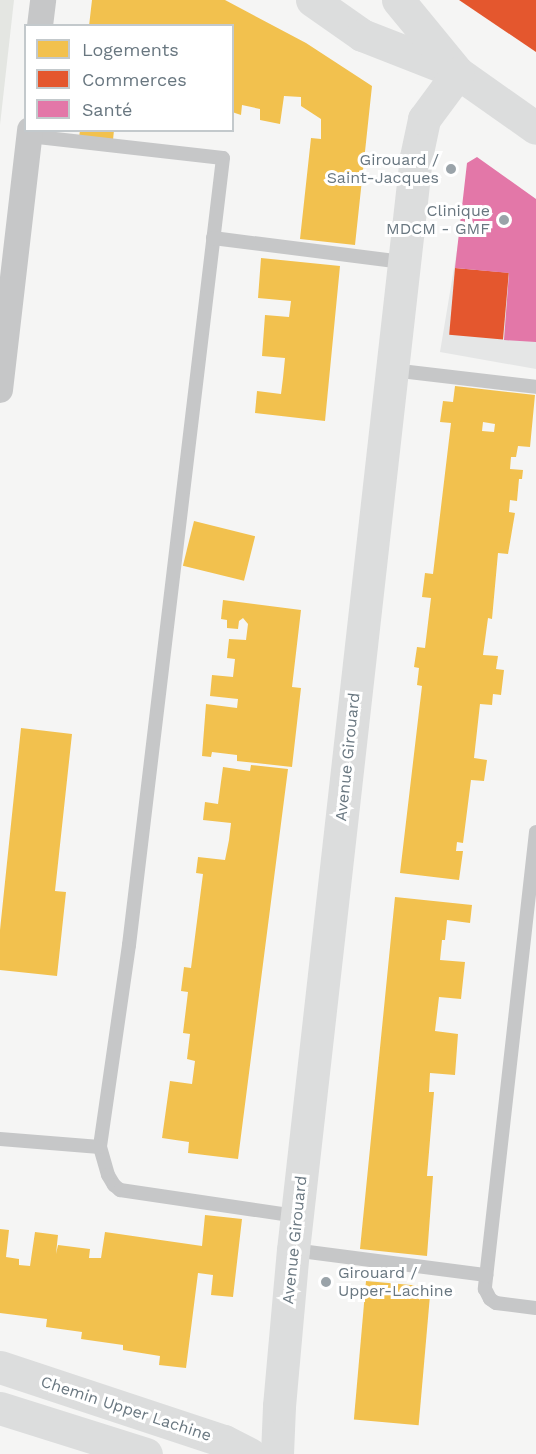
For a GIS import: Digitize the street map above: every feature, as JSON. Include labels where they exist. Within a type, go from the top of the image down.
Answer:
[{"type":"main road","points":[[312,0],[362,35],[458,73],[536,128]]},
{"type":"main road","points":[[398,0],[458,73]]},
{"type":"main road","name":"Avenue Girouard","points":[[277,1454],[293,1250],[416,157],[424,119],[458,73]]},
{"type":"main road","name":"Chemin Upper Lachine","points":[[0,1367],[224,1441],[250,1454]]},
{"type":"main road","points":[[0,1408],[146,1454]]},
{"type":"street","points":[[40,24],[43,0]]},
{"type":"street","points":[[0,390],[30,134]]},
{"type":"lane","points":[[30,134],[223,158],[129,945],[100,1147],[108,1175],[120,1190],[297,1216]]},
{"type":"lane","points":[[213,238],[404,262]]},
{"type":"lane","points":[[391,370],[536,387]]},
{"type":"lane","points":[[536,832],[485,1289],[490,1299],[496,1304],[536,1308]]},
{"type":"lane","points":[[0,1138],[100,1147]]},
{"type":"lane","points":[[293,1250],[486,1275]]},
{"type":"shaded area","points":[[0,0],[14,0],[0,125]]},
{"type":"shaded area","points":[[471,166],[536,206],[536,369],[440,352]]},
{"type":"building: Logements","points":[[92,0],[225,0],[306,43],[372,86],[355,245],[300,239],[311,138],[321,139],[321,119],[301,106],[301,97],[284,96],[280,124],[260,120],[260,109],[242,105],[241,115],[234,113],[234,24],[89,24]]},
{"type":"building: Logements","points":[[80,132],[114,132],[113,140],[79,138]]},
{"type":"building: Logements","points":[[261,258],[340,266],[325,421],[255,413],[257,391],[281,394],[283,378],[285,358],[262,356],[265,315],[289,317],[291,301],[258,298]]},
{"type":"building: Logements","points":[[455,386],[535,395],[530,447],[518,446],[516,457],[511,457],[510,469],[523,470],[522,479],[519,479],[517,501],[510,500],[509,512],[515,513],[508,554],[498,553],[492,619],[488,618],[483,655],[498,656],[496,669],[504,670],[501,695],[493,694],[492,705],[480,704],[474,758],[487,760],[484,781],[471,780],[463,843],[457,842],[456,851],[463,851],[459,880],[400,873],[422,686],[417,685],[419,668],[414,667],[417,647],[425,648],[431,598],[422,597],[425,573],[433,574],[451,423],[440,422],[443,401],[453,402]],"holes":[[[483,422],[495,424],[494,432],[482,431]]]},
{"type":"building: Logements","points":[[194,521],[255,536],[244,581],[183,566]]},
{"type":"building: Logements","points":[[223,600],[301,610],[292,687],[301,688],[292,767],[237,761],[237,755],[212,752],[211,757],[202,756],[206,704],[237,708],[238,699],[210,696],[212,675],[233,677],[235,659],[227,658],[229,639],[246,640],[248,624],[243,618],[239,621],[238,629],[227,628],[227,620],[221,619]]},
{"type":"building: Logements","points":[[21,728],[72,734],[55,891],[66,892],[57,976],[0,970],[0,930]]},
{"type":"building: Logements","points":[[251,765],[288,769],[238,1159],[188,1153],[189,1142],[162,1138],[170,1081],[192,1084],[195,1061],[187,1059],[190,1034],[183,1033],[188,992],[181,991],[184,967],[191,968],[203,874],[196,873],[198,857],[225,860],[229,840],[231,823],[203,820],[205,802],[218,804],[223,767],[250,771]]},
{"type":"building: Logements","points":[[395,897],[472,905],[470,923],[447,920],[445,940],[442,940],[440,960],[465,962],[461,999],[439,997],[435,1031],[458,1034],[455,1075],[430,1073],[429,1092],[434,1092],[427,1176],[433,1176],[427,1256],[360,1249]]},
{"type":"building: Logements","points":[[205,1215],[242,1219],[233,1297],[211,1295],[213,1275],[198,1273],[186,1368],[159,1365],[160,1356],[123,1350],[123,1345],[81,1339],[82,1332],[46,1327],[47,1319],[0,1313],[0,1229],[9,1230],[6,1257],[19,1259],[19,1265],[30,1266],[35,1232],[58,1235],[56,1254],[58,1245],[90,1249],[89,1258],[101,1258],[105,1232],[202,1246]]},
{"type":"building: Logements","points":[[366,1281],[431,1287],[419,1425],[354,1419]]},
{"type":"building: Commerces","points":[[459,0],[536,0],[536,52]]},
{"type":"building: Commerces","points":[[455,268],[509,273],[503,339],[449,335]]},
{"type":"building: Santé","points":[[477,157],[536,199],[536,342],[504,340],[509,273],[455,268],[467,163]]},
{"type":"place","name":"Girouard / Saint-Jacques","points":[[451,169]]},
{"type":"place","name":"Clinique MDCM - GMF","points":[[504,220]]},
{"type":"place","name":"Girouard / Upper-Lachine","points":[[326,1282]]}]
